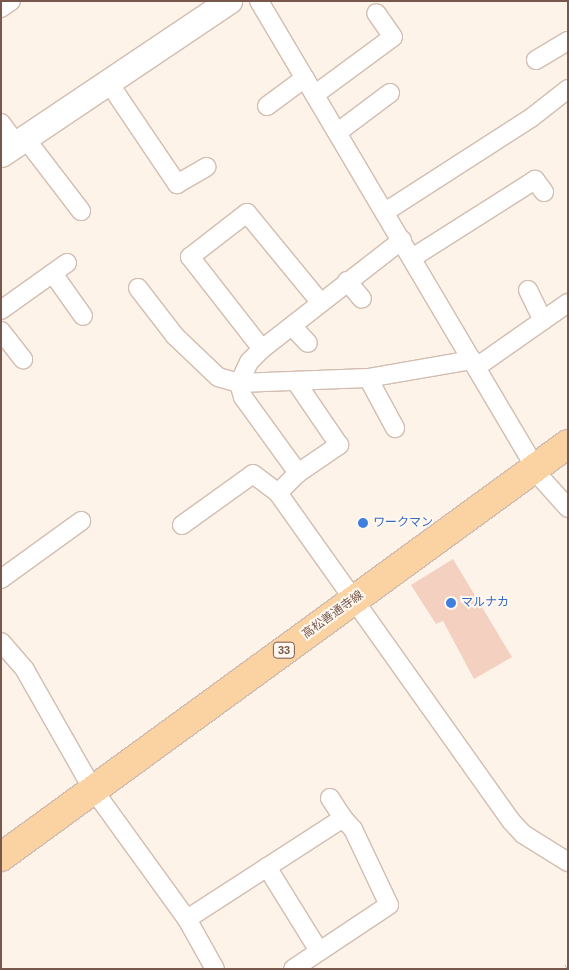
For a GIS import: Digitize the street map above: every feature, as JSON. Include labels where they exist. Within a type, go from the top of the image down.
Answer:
[{"type":"main road","name":"高松善通寺線","points":[[1,857],[92,788],[355,600],[568,444]]},
{"type":"street","points":[[1,8],[10,1]]},
{"type":"street","points":[[14,145],[229,1]]},
{"type":"street","points":[[259,1],[317,93],[535,467],[568,508]]},
{"type":"street","points":[[317,93],[393,37],[376,13]]},
{"type":"street","points":[[536,60],[568,40]]},
{"type":"street","points":[[267,106],[306,78]]},
{"type":"street","points":[[109,83],[177,184],[206,167]]},
{"type":"street","points":[[386,212],[531,118],[568,89]]},
{"type":"street","points":[[338,132],[390,93]]},
{"type":"street","points":[[1,123],[14,145],[81,210]]},
{"type":"street","points":[[412,258],[488,218],[535,180],[544,192]]},
{"type":"street","points":[[262,349],[190,257],[247,213],[320,302]]},
{"type":"street","points":[[298,473],[243,397],[239,383],[249,362],[262,349],[402,240]]},
{"type":"street","points":[[1,310],[54,275],[67,263]]},
{"type":"street","points":[[54,275],[83,316]]},
{"type":"street","points":[[347,281],[362,299]]},
{"type":"street","points":[[138,288],[175,336],[218,377],[239,383],[368,378],[475,363],[543,321],[568,303]]},
{"type":"street","points":[[528,290],[543,321]]},
{"type":"street","points":[[292,326],[308,343]]},
{"type":"street","points":[[1,331],[23,359]]},
{"type":"street","points":[[368,378],[394,428]]},
{"type":"street","points":[[278,493],[298,473],[339,445],[296,382]]},
{"type":"street","points":[[182,525],[253,474],[278,493],[511,821],[565,856]]},
{"type":"street","points":[[1,579],[81,521]]},
{"type":"street","points":[[1,642],[25,670],[92,788],[187,920],[215,969]]},
{"type":"street","points":[[293,969],[389,904],[353,829],[330,798]]},
{"type":"street","points":[[187,920],[343,818]]},
{"type":"street","points":[[267,868],[319,951]]},
{"type":"path","points":[[561,969],[568,965]]},
{"type":"building","name":"マルナカ","points":[[453,559],[512,657],[474,679],[443,621],[436,624],[411,585]]},
{"type":"place","name":"ワークマン","points":[[363,523]]},
{"type":"place","name":"マルナカ","points":[[451,603]]}]
